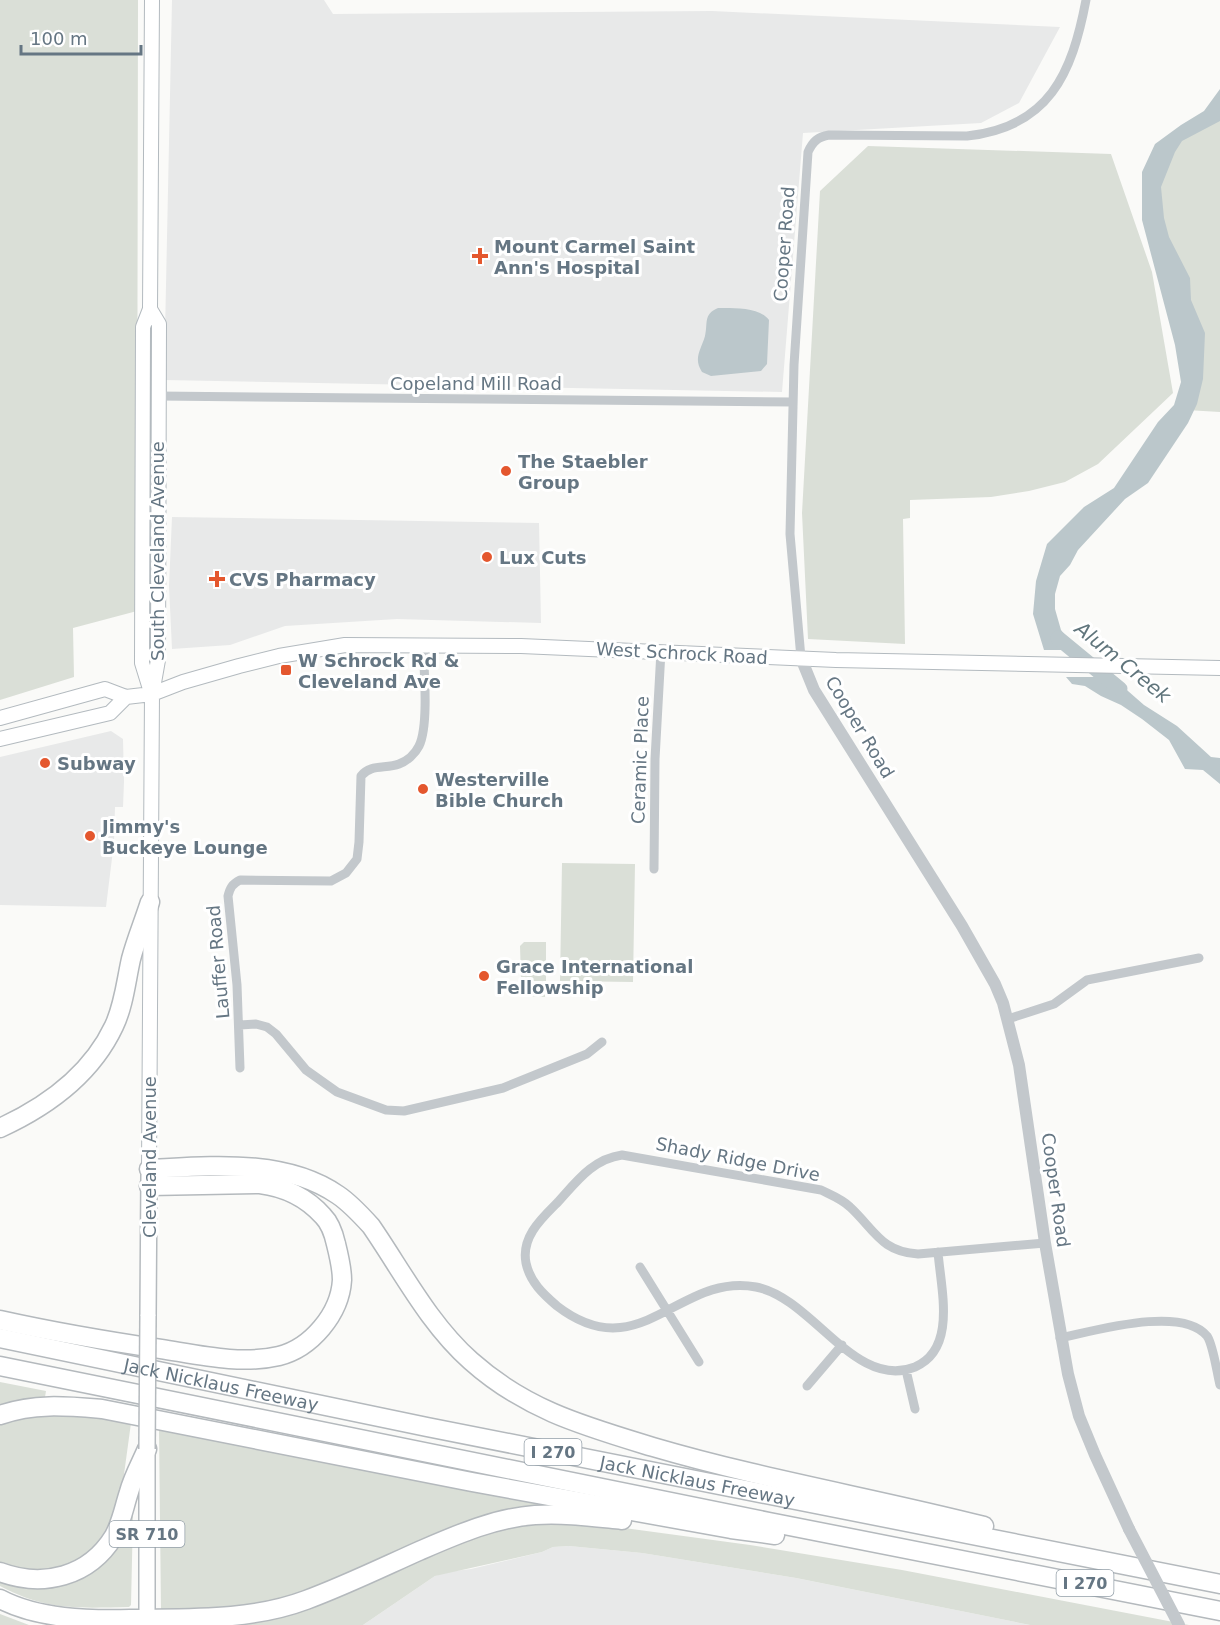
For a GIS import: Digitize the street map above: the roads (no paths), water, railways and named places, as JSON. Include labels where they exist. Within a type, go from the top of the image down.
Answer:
[{"type":"highway","points":[[0,1128],[46,1103],[72,1085],[99,1052],[115,1025],[131,959],[150,902]]},
{"type":"highway","points":[[149,1178],[247,1167],[295,1174],[327,1188],[357,1211],[371,1227],[444,1332],[469,1360],[500,1385],[534,1406],[564,1419],[720,1466],[925,1511],[1108,1561]]},
{"type":"highway","points":[[0,1320],[73,1335],[238,1359],[278,1356],[294,1351],[309,1341],[332,1313],[342,1280],[340,1256],[325,1217],[311,1204],[275,1185],[149,1178]]},
{"type":"highway","name":"Jack Nicklaus Freeway","points":[[0,1338],[428,1427],[1220,1584]]},
{"type":"highway","name":"Jack Nicklaus Freeway","points":[[0,1366],[1220,1611]]},
{"type":"highway","points":[[0,1415],[26,1407],[42,1406],[102,1409],[472,1482],[731,1529],[949,1557]]},
{"type":"highway","points":[[0,1572],[14,1577],[46,1580],[63,1576],[92,1561],[104,1549],[124,1516],[129,1490],[147,1449]]},
{"type":"highway","points":[[0,1599],[55,1615],[147,1623],[231,1616],[272,1610],[305,1601],[469,1529],[534,1515],[568,1514],[633,1522],[731,1529]]},
{"type":"main road","name":"South Cleveland Avenue","points":[[152,0],[150,309],[143,327],[141,591],[142,663],[152,694]]},
{"type":"main road","name":"South Cleveland Avenue","points":[[150,309],[159,324],[158,660],[152,694]]},
{"type":"main road","name":"West Schrock Road","points":[[126,697],[152,694],[183,682],[279,656],[345,645],[661,651],[801,658],[1220,668]]},
{"type":"main road","points":[[0,718],[105,689],[126,697],[110,713],[0,739]]},
{"type":"main road","name":"Cleveland Avenue","points":[[147,1623],[152,694]]},
{"type":"street","name":"Cooper Road","points":[[1086,0],[1070,60],[1060,80],[1040,107],[1011,126],[990,134],[967,136],[829,135],[820,136],[812,143],[808,152],[793,402],[790,534],[801,658],[814,690],[975,947],[995,984],[1008,1019],[1019,1065],[1060,1338],[1079,1416],[1108,1487],[1179,1625]]},
{"type":"street","name":"Copeland Mill Road","points":[[158,396],[793,402]]},
{"type":"street","name":"Lauffer Road","points":[[240,1068],[240,1025],[229,889],[240,880],[331,881],[346,873],[357,859],[360,843],[361,776],[371,768],[390,768],[407,761],[419,747],[423,728],[423,645]]},
{"type":"street","name":"Ceramic Place","points":[[654,869],[655,759],[661,651]]},
{"type":"street","points":[[1008,1019],[1054,1004],[1087,980],[1199,958]]},
{"type":"street","points":[[240,1025],[256,1024],[267,1027],[276,1034],[306,1070],[337,1092],[386,1110],[404,1111],[503,1088],[586,1054],[602,1042]]},
{"type":"street","name":"Shady Ridge Drive","points":[[668,1312],[637,1325],[610,1327],[584,1321],[564,1311],[546,1297],[528,1273],[525,1246],[537,1224],[595,1164],[609,1157],[634,1156],[821,1190],[848,1205],[880,1241],[898,1252],[918,1254],[1045,1243]]},
{"type":"street","points":[[668,1312],[700,1293],[714,1288],[741,1285],[756,1287],[782,1296],[868,1365],[887,1371],[906,1370],[922,1364],[929,1358],[935,1352],[941,1339],[944,1326],[938,1252]]},
{"type":"street","points":[[640,1267],[699,1362]]},
{"type":"street","points":[[1060,1338],[1131,1323],[1185,1323],[1194,1326],[1208,1337],[1220,1385]]},
{"type":"street","points":[[807,1386],[842,1346]]},
{"type":"street","points":[[906,1370],[915,1409]]},
{"type":"waterway","name":"Alum Creek","points":[[1058,638],[1120,689]]},
{"type":"place","name":"Mount Carmel Saint Ann's Hospital","points":[[480,256]]},
{"type":"place","name":"The Staebler Group","points":[[506,471]]},
{"type":"place","name":"Lux Cuts","points":[[487,557]]},
{"type":"place","name":"CVS Pharmacy","points":[[217,579]]},
{"type":"place","name":"W Schrock Rd & Cleveland Ave","points":[[286,670]]},
{"type":"place","name":"Subway","points":[[45,763]]},
{"type":"place","name":"Westerville Bible Church","points":[[423,789]]},
{"type":"place","name":"Jimmy's Buckeye Lounge","points":[[90,836]]},
{"type":"place","name":"Grace International Fellowship","points":[[484,976]]}]
